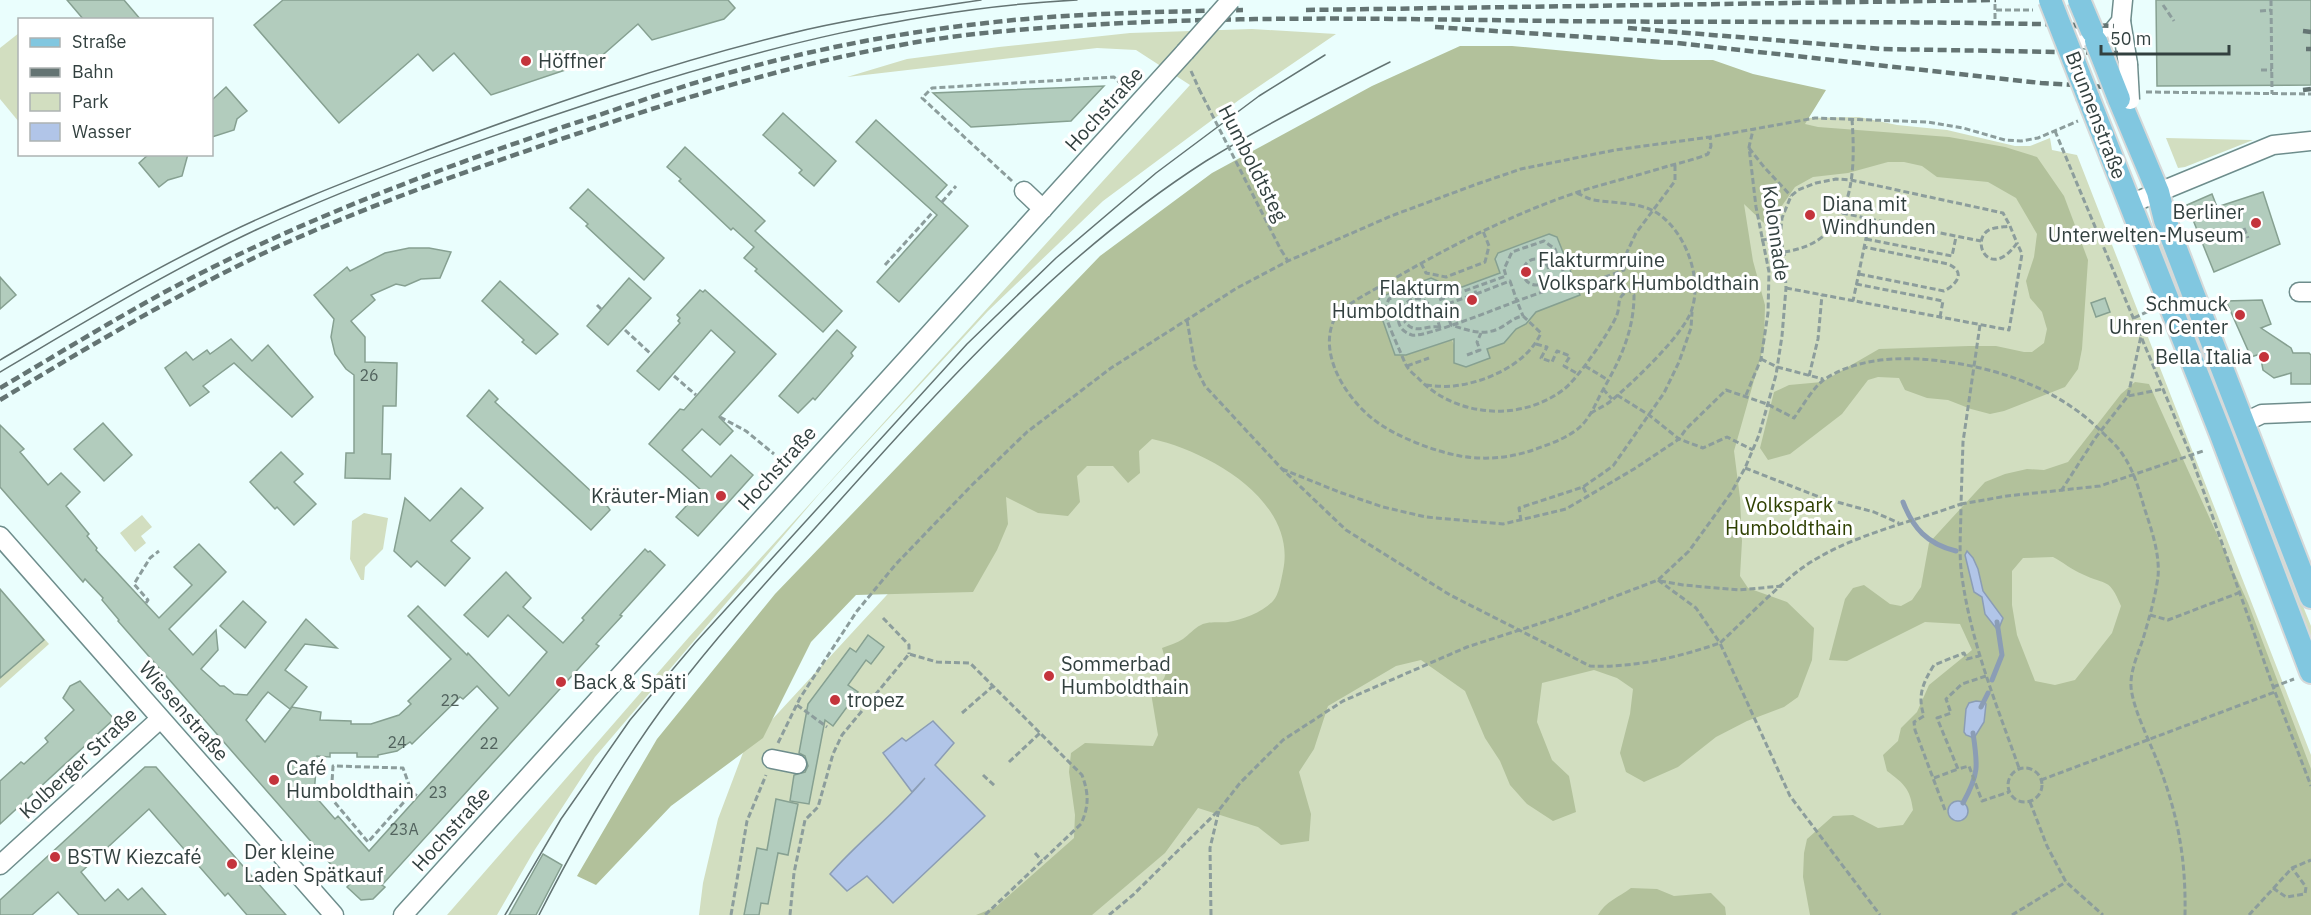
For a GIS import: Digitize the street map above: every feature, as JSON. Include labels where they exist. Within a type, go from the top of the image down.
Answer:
[{"type":"main road","name":"Brunnenstraße","points":[[2079,0],[2110,31],[2165,220],[2311,597]]},
{"type":"main road","name":"Brunnenstraße","points":[[2041,5],[2066,36],[2091,106],[2243,491],[2302,675]]},
{"type":"main road","points":[[2220,432],[2243,423]]},
{"type":"main road","points":[[2243,491],[2266,482]]},
{"type":"street","name":"Hochstraße","points":[[403,915],[1232,0]]},
{"type":"street","points":[[2110,31],[2123,0]]},
{"type":"street","points":[[2066,36],[2110,31]]},
{"type":"street","points":[[2110,31],[2128,64],[2130,103]]},
{"type":"street","points":[[2130,204],[2273,145],[2311,141]]},
{"type":"street","points":[[1024,191],[1043,210]]},
{"type":"street","points":[[2243,423],[2262,414],[2311,412]]},
{"type":"street","name":"Wiesenstraße","points":[[0,537],[334,915]]},
{"type":"street","name":"Kolberger Straße","points":[[0,865],[160,719]]},
{"type":"street","points":[[772,759],[797,764]]},
{"type":"path","points":[[2271,0],[2272,94]]},
{"type":"path","points":[[1995,4],[1995,19]]},
{"type":"path","points":[[1996,10],[2041,5]]},
{"type":"path","points":[[2163,5],[2174,21]]},
{"type":"path","points":[[2260,10],[2271,10]]},
{"type":"path","points":[[2261,70],[2272,70]]},
{"type":"path","name":"Humboldtsteg","points":[[1191,71],[1288,261]]},
{"type":"path","points":[[1024,191],[922,98],[932,88],[943,87],[1114,78],[1123,86]]},
{"type":"path","points":[[2130,103],[2272,94],[2311,94]]},
{"type":"path","points":[[732,915],[747,821],[783,731],[797,704],[858,611],[896,564],[1027,432],[1111,368],[1237,288],[1288,261],[1433,200],[1521,169],[1615,150],[1753,130],[1796,120],[1852,118],[1950,125],[2005,140],[2021,141],[2038,138],[2055,131],[2091,106]]},
{"type":"path","points":[[1784,252],[1808,246],[1820,240],[1837,222],[1842,213],[1847,203],[1851,180],[1852,118]]},
{"type":"path","points":[[1753,130],[1750,145],[1764,167],[1791,196]]},
{"type":"path","points":[[2055,131],[2191,456],[2311,786]]},
{"type":"path","points":[[1674,165],[1675,181],[1636,233],[1627,252],[1624,270],[1618,273],[1570,290],[1555,249],[1544,242],[1512,252],[1504,269],[1506,276],[1439,300],[1436,292],[1423,286],[1389,299],[1385,312],[1407,366],[1425,385],[1452,403],[1475,410],[1520,410],[1563,390],[1578,374],[1617,315],[1618,302],[1622,294],[1629,290],[1634,295],[1631,328],[1626,345],[1590,414],[1580,427],[1554,442],[1524,454],[1489,458],[1459,456],[1395,433],[1373,420],[1357,405],[1336,370],[1331,356],[1331,329],[1337,314],[1367,293],[1421,262],[1483,231],[1576,193],[1708,154],[1711,146],[1710,137]]},
{"type":"path","name":"Kolonnade","points":[[1746,396],[1761,359],[1768,313],[1769,272],[1761,240],[1750,145]]},
{"type":"path","points":[[1109,915],[1133,895],[1219,810],[1240,783],[1282,740],[1343,701],[1467,647],[1616,598],[1658,580],[1689,551],[1718,513],[1745,468],[1759,435],[1778,367],[1786,288],[1784,252],[1780,238],[1782,218],[1791,196],[1798,190],[1836,179],[1851,180],[2003,213],[2022,254],[2009,330],[1786,288]]},
{"type":"path","points":[[942,202],[956,186]]},
{"type":"path","points":[[1521,521],[1519,508],[1583,487],[1612,466],[1664,393],[1679,362],[1691,327],[1695,291],[1692,264],[1678,232],[1660,215],[1652,211],[1632,204],[1594,200],[1576,193]]},
{"type":"path","points":[[885,265],[933,212]]},
{"type":"path","points":[[1842,213],[1981,241]]},
{"type":"path","points":[[1853,301],[1870,219]]},
{"type":"path","points":[[2010,226],[1990,230],[1981,241],[1983,252],[1992,260],[2005,258],[2017,243]]},
{"type":"path","points":[[2244,228],[2247,238]]},
{"type":"path","points":[[1421,262],[1426,273],[1446,277],[1485,262],[1490,246],[1483,231]]},
{"type":"path","points":[[1866,239],[1952,256],[1956,237]]},
{"type":"path","points":[[1761,240],[1780,238]]},
{"type":"path","points":[[1858,274],[1944,291],[1952,288],[1958,278],[1954,267],[1948,264],[1864,247]]},
{"type":"path","points":[[1538,258],[1545,261],[1550,273],[1546,281],[1542,283],[1535,286],[1527,283],[1522,270],[1526,262],[1538,258]]},
{"type":"path","points":[[1618,273],[1626,292]]},
{"type":"path","points":[[1425,385],[1451,387],[1471,384],[1487,378],[1520,360],[1536,344],[1541,333],[1523,316],[1510,282],[1444,305],[1451,326]]},
{"type":"path","points":[[1440,328],[1432,307],[1419,299],[1412,299],[1400,309],[1399,324],[1410,334],[1417,336],[1451,326],[1545,291],[1542,283]]},
{"type":"path","points":[[1856,284],[1943,301],[1940,317]]},
{"type":"path","points":[[1474,287],[1476,294]]},
{"type":"path","points":[[1809,376],[1818,339],[1822,295]]},
{"type":"path","points":[[597,305],[601,309]]},
{"type":"path","points":[[1432,307],[1427,310],[1420,305],[1411,307],[1405,314],[1406,322],[1416,330],[1430,326],[1440,328]]},
{"type":"path","points":[[1590,414],[1617,395],[1649,366],[1683,326],[1692,310]]},
{"type":"path","points":[[2134,318],[2151,310]]},
{"type":"path","points":[[1451,326],[1481,333],[1498,329],[1514,318],[1523,316]]},
{"type":"path","points":[[1186,320],[1195,366],[1205,386],[1282,469],[1346,530],[1450,595],[1590,666],[1612,667],[1688,654],[1720,643],[1803,568],[1850,543],[1901,523],[1961,504],[2007,496],[2100,486],[2203,451]]},
{"type":"path","points":[[1980,325],[1963,442],[1961,568],[1979,656],[2019,768]]},
{"type":"path","points":[[625,330],[651,354]]},
{"type":"path","points":[[1467,355],[1480,350],[1477,342],[1481,333]]},
{"type":"path","points":[[2061,491],[2101,430],[2128,396],[2141,336]]},
{"type":"path","points":[[1536,344],[1546,347],[1541,358],[1552,362],[1557,351],[1570,356],[1564,366],[1578,374]]},
{"type":"path","points":[[1407,366],[1428,358]]},
{"type":"path","points":[[1761,359],[1778,367],[1823,380]]},
{"type":"path","points":[[1282,469],[1383,507],[1426,517],[1494,524],[1521,521],[1566,509],[1588,497],[1679,439],[1725,390],[1767,404],[1794,418],[1823,380],[1852,366],[1894,359],[1928,359],[1973,366],[2004,375],[2064,401],[2083,414],[2121,451],[2134,475],[2157,550],[2158,575],[2150,615],[2134,666],[2131,688],[2165,783],[2181,842],[2185,871],[2185,915]]},
{"type":"path","points":[[1584,366],[1608,380]]},
{"type":"path","points":[[674,376],[696,395]]},
{"type":"path","points":[[1603,389],[1612,399]]},
{"type":"path","points":[[2128,396],[2163,389]]},
{"type":"path","points":[[1617,395],[1649,415],[1679,439],[1703,448],[1726,437],[1753,450]]},
{"type":"path","points":[[720,417],[746,431],[774,454]]},
{"type":"path","points":[[1745,468],[1822,498],[1874,512],[1901,523]]},
{"type":"path","points":[[1583,487],[1588,497]]},
{"type":"path","points":[[146,603],[148,600],[134,584],[150,558],[159,551]]},
{"type":"path","points":[[1658,580],[1683,585],[1739,590],[1783,585]]},
{"type":"path","points":[[1658,580],[1696,609],[1720,643],[1790,796],[1880,915]]},
{"type":"path","points":[[2150,615],[2168,620],[2241,592]]},
{"type":"path","points":[[790,915],[794,873],[805,820],[818,807],[832,754],[842,735],[909,654],[909,645],[883,618]]},
{"type":"path","points":[[1945,810],[1914,722],[1924,716],[1920,702],[1922,689],[1934,665],[1964,653],[1967,659],[1979,656]]},
{"type":"path","points":[[909,654],[937,662],[970,663],[1082,776],[1088,791],[1088,807],[1081,824],[985,915]]},
{"type":"path","points":[[2041,780],[2148,740],[2274,689],[2302,675]]},
{"type":"path","points":[[1958,769],[1937,718],[1951,713],[1946,699],[1962,684],[1986,676]]},
{"type":"path","points":[[962,713],[993,686]]},
{"type":"path","points":[[797,704],[827,727]]},
{"type":"path","points":[[1008,762],[1040,733]]},
{"type":"path","points":[[333,766],[403,768],[412,794],[368,842],[331,798],[333,766]]},
{"type":"path","points":[[1934,778],[1969,766],[1982,801],[2009,792]]},
{"type":"path","points":[[2019,768],[2031,769],[2041,780],[2042,788],[2039,795],[2030,802],[2018,801],[2009,792],[2007,784],[2009,776],[2019,768]]},
{"type":"path","points":[[983,774],[996,787]]},
{"type":"path","points":[[412,794],[418,796]]},
{"type":"path","points":[[319,797],[331,798]]},
{"type":"path","points":[[2030,802],[2047,846],[2066,882],[2103,915]]},
{"type":"path","points":[[1211,915],[1210,848],[1219,810]]},
{"type":"path","points":[[1035,853],[1042,861]]},
{"type":"path","points":[[2249,915],[2292,867],[2311,860]]},
{"type":"path","points":[[2273,888],[2286,897],[2305,894],[2306,887],[2292,867]]},
{"type":"path","points":[[2012,915],[2066,882]]},
{"type":"path","points":[[2021,915],[2024,907]]},
{"type":"green space","points":[[1252,29],[1336,34],[1239,100],[1103,201],[988,311],[820,493],[595,757],[534,851],[497,915],[447,915],[689,637],[1190,85],[1136,50],[1097,48],[847,77],[907,59],[999,47],[1130,33]]},
{"type":"green space","points":[[18,34],[18,121],[0,99],[0,48]]},
{"type":"green space","points":[[1460,46],[1512,46],[1662,60],[1713,60],[1753,74],[1826,90],[1805,124],[1818,127],[1949,137],[2005,147],[2037,157],[2064,196],[2088,260],[2082,349],[2078,369],[2065,387],[2004,411],[1990,414],[1948,400],[1927,398],[1905,390],[1899,378],[1878,377],[1868,380],[1842,414],[1790,454],[1768,460],[1760,448],[1774,392],[1789,385],[1822,382],[1879,349],[1996,346],[2032,352],[2044,343],[2047,329],[2042,312],[2030,298],[2026,281],[2034,257],[2037,234],[2016,198],[1988,182],[1937,177],[1922,166],[1904,162],[1888,162],[1848,173],[1813,177],[1795,187],[1766,225],[1744,204],[1753,261],[1765,305],[1764,345],[1734,451],[1740,498],[1742,541],[1740,576],[1748,588],[1787,602],[1814,628],[1812,660],[1798,697],[1784,707],[1747,721],[1716,737],[1678,767],[1644,782],[1626,772],[1620,753],[1630,714],[1633,689],[1617,678],[1594,670],[1542,683],[1537,722],[1552,760],[1569,776],[1576,812],[1553,821],[1527,804],[1510,785],[1500,761],[1485,738],[1465,691],[1421,660],[1396,666],[1328,706],[1314,749],[1299,772],[1311,814],[1309,841],[1281,845],[1258,827],[1198,808],[1165,853],[1092,915],[976,915],[996,907],[1074,838],[1075,815],[1069,772],[1071,753],[1085,743],[1153,746],[1158,735],[1151,693],[1166,673],[1162,648],[1181,640],[1204,624],[1234,621],[1258,612],[1273,601],[1278,591],[1283,571],[1284,546],[1277,523],[1263,502],[1244,483],[1222,468],[1174,445],[1152,439],[1139,451],[1140,473],[1128,483],[1113,466],[1087,466],[1077,476],[1080,502],[1068,516],[1038,513],[1006,497],[1008,524],[997,550],[973,592],[856,595],[811,642],[763,738],[671,806],[596,885],[577,876],[657,739],[775,594],[1100,256],[1212,173],[1372,86]],"holes":[[[1549,234],[1557,237],[1580,295],[1536,312],[1526,324],[1487,349],[1490,358],[1466,367],[1454,363],[1452,340],[1406,355],[1395,355],[1377,304],[1380,297],[1438,281],[1444,294],[1500,273],[1495,260],[1498,253]]]},
{"type":"green space","name":"Volkspark Humboldthain","points":[[1859,117],[1897,125],[1947,130],[2015,146],[2030,146],[2050,138],[2052,150],[2077,155],[2311,755],[2311,915],[699,915],[703,883],[718,819],[744,750],[967,508],[1607,122]]},
{"type":"green space","points":[[2166,138],[2253,140],[2178,168]]},
{"type":"green space","points":[[2158,230],[2182,295],[2179,295],[2172,285],[2150,232]]},
{"type":"green space","points":[[2135,382],[2149,384],[2248,603],[2311,769],[2311,915],[1810,915],[1803,877],[1807,839],[1833,816],[1853,815],[1878,828],[1903,825],[1913,810],[1910,796],[1902,783],[1887,771],[1883,755],[1898,741],[1901,728],[1917,712],[1929,685],[1972,650],[1960,624],[1925,622],[1847,661],[1829,660],[1845,599],[1853,588],[1864,585],[1890,604],[1901,606],[1912,600],[1921,587],[1929,543],[1985,482],[2005,474],[2027,469],[2044,470],[2068,462],[2121,394]],"holes":[[[2053,557],[2078,572],[2110,586],[2121,606],[2112,633],[2075,680],[2055,685],[2035,681],[2017,635],[2012,605],[2012,571],[2023,558]]]},
{"type":"green space","points":[[2256,499],[2260,499],[2311,626],[2311,648]]},
{"type":"green space","points":[[364,513],[388,518],[383,549],[365,567],[364,580],[361,580],[350,559],[352,521]]},
{"type":"green space","points":[[142,515],[152,527],[141,536],[146,543],[135,552],[120,533]]},
{"type":"green space","points":[[0,589],[49,644],[0,688]]},
{"type":"green space","points":[[1631,888],[1657,889],[1674,896],[1711,893],[1725,907],[1726,915],[1598,915],[1608,903]]},
{"type":"water","points":[[1967,551],[1978,569],[1983,591],[2003,618],[1999,628],[1996,628],[1985,614],[1982,597],[1974,592],[1965,555]]},
{"type":"water","points":[[1976,701],[1986,704],[1984,722],[1974,738],[1964,732],[1966,709],[1969,703]]},
{"type":"water","points":[[933,721],[954,743],[935,765],[985,816],[893,903],[867,876],[847,891],[830,874],[902,803],[925,778],[912,792],[883,753],[902,738],[906,741]]},
{"type":"water","points":[[1958,801],[1965,804],[1968,811],[1965,818],[1958,821],[1951,818],[1948,811],[1951,804]]},
{"type":"building","points":[[67,0],[124,0],[139,18],[82,18]]},
{"type":"building","name":"Höffner","points":[[283,0],[728,0],[735,8],[724,19],[652,40],[638,24],[597,60],[594,57],[589,62],[491,95],[454,53],[433,71],[418,54],[339,123],[254,25]]},
{"type":"building","points":[[2156,0],[2311,0],[2311,85],[2157,86]]},
{"type":"building","points":[[1104,86],[1071,121],[971,127],[933,93]]},
{"type":"building","points":[[226,87],[247,111],[237,119],[234,130],[213,137],[213,99]]},
{"type":"building","points":[[783,113],[836,161],[814,186],[799,173],[802,170],[763,135]]},
{"type":"building","points":[[876,120],[947,185],[936,197],[968,226],[899,302],[877,282],[937,215],[856,142]]},
{"type":"building","points":[[685,147],[765,221],[755,231],[842,311],[823,332],[755,271],[757,269],[744,258],[754,247],[733,228],[731,230],[667,167]]},
{"type":"building","points":[[147,156],[187,156],[182,176],[168,180],[159,187],[139,163]]},
{"type":"building","points":[[588,189],[664,258],[644,280],[570,208]]},
{"type":"building","points":[[2263,192],[2280,244],[2214,272],[2187,205],[2212,194],[2217,207]]},
{"type":"building","name":"Flakturm Humboldthain","points":[[1549,234],[1557,237],[1580,295],[1536,312],[1504,343],[1487,349],[1490,358],[1466,367],[1454,363],[1454,339],[1406,355],[1395,355],[1377,304],[1380,297],[1431,278],[1438,281],[1443,294],[1500,273],[1495,259],[1498,253]]},
{"type":"building","points":[[409,248],[429,248],[451,252],[440,278],[421,279],[405,286],[396,284],[371,295],[375,300],[351,321],[365,337],[365,362],[397,363],[396,406],[383,406],[382,454],[391,454],[390,479],[345,478],[346,453],[354,453],[354,375],[346,369],[335,354],[331,337],[334,319],[314,295],[347,267],[350,271],[385,253]]},
{"type":"building","points":[[0,277],[16,295],[0,309]]},
{"type":"building","points":[[629,278],[651,298],[608,345],[587,326]]},
{"type":"building","points":[[500,281],[558,334],[536,354],[482,301]]},
{"type":"building","points":[[700,290],[703,292],[705,290],[776,354],[719,417],[733,431],[720,445],[702,429],[682,450],[711,477],[731,455],[753,475],[698,536],[676,517],[701,490],[649,444],[680,409],[684,410],[735,352],[711,330],[659,390],[637,371],[680,323],[677,315]]},
{"type":"building","points":[[2105,298],[2110,312],[2096,317],[2091,303]]},
{"type":"building","points":[[2262,300],[2271,324],[2261,328],[2291,348],[2293,353],[2311,355],[2311,384],[2291,384],[2291,373],[2274,378],[2263,370],[2260,354],[2251,357],[2226,301]]},
{"type":"building","points":[[837,330],[856,347],[851,353],[853,356],[815,400],[813,398],[798,413],[779,396]]},
{"type":"building","points":[[231,339],[252,361],[268,345],[313,397],[292,417],[234,363],[203,386],[209,392],[190,406],[165,368],[186,352],[193,360],[207,350],[210,354]]},
{"type":"building","points":[[489,390],[498,399],[495,402],[608,507],[610,510],[591,530],[467,416]]},
{"type":"building","points":[[103,423],[132,455],[104,481],[74,449]]},
{"type":"building","points":[[0,425],[24,449],[20,452],[48,485],[61,473],[80,492],[66,506],[89,534],[87,536],[97,548],[96,550],[159,618],[192,585],[174,567],[199,544],[226,572],[169,629],[193,655],[216,630],[218,650],[201,669],[220,686],[224,686],[234,694],[247,695],[306,619],[337,648],[305,644],[285,670],[307,687],[290,709],[268,692],[262,699],[246,720],[265,742],[292,707],[321,712],[320,720],[351,721],[351,724],[371,724],[399,715],[411,704],[408,701],[451,659],[408,616],[418,606],[509,696],[547,652],[508,615],[488,637],[464,615],[506,572],[531,598],[523,607],[563,643],[584,620],[582,618],[645,549],[665,565],[596,644],[599,646],[382,885],[385,887],[373,899],[361,900],[347,887],[349,885],[118,621],[102,600],[103,598],[85,579],[83,582],[0,487]],"holes":[[[477,686],[498,708],[369,851],[338,816],[335,819],[314,795],[317,756],[330,757],[330,753],[357,753],[357,757],[378,757],[378,755],[397,751],[410,742],[412,744],[460,697],[463,699]]]},
{"type":"building","points":[[281,452],[303,474],[294,482],[316,504],[294,525],[277,507],[275,509],[250,482]]},
{"type":"building","points":[[461,488],[483,508],[451,541],[470,558],[445,586],[417,561],[411,567],[394,551],[405,498],[430,521]]},
{"type":"building","points":[[0,589],[44,640],[0,678]]},
{"type":"building","points":[[243,601],[266,622],[245,648],[220,626]]},
{"type":"building","points":[[868,635],[884,647],[871,664],[866,660],[848,685],[858,692],[833,726],[825,720],[809,804],[790,801],[794,775],[805,772],[808,766],[805,756],[799,753],[808,704],[850,648],[856,652]]},
{"type":"building","points":[[80,681],[114,719],[0,824],[0,781],[21,762],[24,764],[48,742],[45,738],[74,710],[63,698],[70,686]]},
{"type":"building","points":[[145,767],[156,767],[286,915],[247,915],[228,893],[225,896],[149,809],[81,872],[105,901],[118,889],[128,900],[142,888],[166,915],[79,915],[58,892],[32,915],[0,915],[0,900]]},
{"type":"building","points":[[776,799],[798,804],[788,855],[778,853],[768,904],[761,903],[759,915],[744,915],[757,848],[767,850]]},
{"type":"building","points":[[543,854],[562,865],[536,915],[509,915]]},
{"type":"waterway","points":[[1903,502],[1911,520],[1922,534],[1937,544],[1956,551]]},
{"type":"waterway","points":[[1992,680],[2002,655],[1997,622]]},
{"type":"waterway","points":[[1981,707],[1988,693]]},
{"type":"waterway","points":[[1963,803],[1975,777],[1976,754],[1973,733]]},
{"type":"tram line","points":[[0,360],[123,288],[227,233],[375,170],[479,131],[611,85],[743,45],[836,23],[981,0]]},
{"type":"tram line","points":[[0,372],[159,280],[258,229],[387,175],[520,127],[666,79],[840,33],[958,12],[1017,4],[1077,0]]},
{"type":"tram line","points":[[505,915],[561,819],[630,720],[695,643],[967,344],[1056,258],[1156,173],[1259,96],[1325,55]]},
{"type":"tram line","points":[[539,915],[618,774],[654,720],[691,671],[747,604],[958,372],[1051,281],[1152,198],[1229,147],[1390,62]]},
{"type":"railway","points":[[1306,10],[1996,0]]},
{"type":"railway","points":[[0,388],[159,295],[256,246],[388,190],[478,156],[724,74],[836,47],[948,28],[1082,15],[1243,10]]},
{"type":"railway","points":[[0,400],[207,281],[279,246],[393,199],[666,104],[785,70],[906,44],[1043,28],[1232,19],[1904,22],[2114,26]]},
{"type":"railway","points":[[1435,27],[1677,43],[2041,83],[2139,89]]},
{"type":"railway","points":[[1628,28],[1883,49],[2118,53]]},
{"type":"railway","points":[[2303,31],[2311,32]]},
{"type":"railway","points":[[2306,49],[2311,49]]},
{"type":"railway","points":[[2303,90],[2311,89]]},
{"type":"place","name":"Höffner","points":[[526,61]]},
{"type":"place","name":"Diana mit Windhunden","points":[[1810,215]]},
{"type":"place","name":"Berliner Unterwelten-Museum","points":[[2256,223]]},
{"type":"place","name":"Flakturmruine Volkspark Humboldthain","points":[[1526,272]]},
{"type":"place","name":"Flakturm Humboldthain","points":[[1472,300]]},
{"type":"place","name":"Schmuck Uhren Center","points":[[2240,315]]},
{"type":"place","name":"Bella Italia","points":[[2264,357]]},
{"type":"place","name":"Kräuter-Mian","points":[[721,496]]},
{"type":"place","name":"Sommerbad Humboldthain","points":[[1049,676]]},
{"type":"place","name":"Back & Späti","points":[[561,682]]},
{"type":"place","name":"tropez","points":[[835,700]]},
{"type":"place","name":"Café Humboldthain","points":[[274,780]]},
{"type":"place","name":"BSTW Kiezcafé","points":[[55,857]]},
{"type":"place","name":"Der kleine Laden Spätkauf","points":[[232,864]]}]
